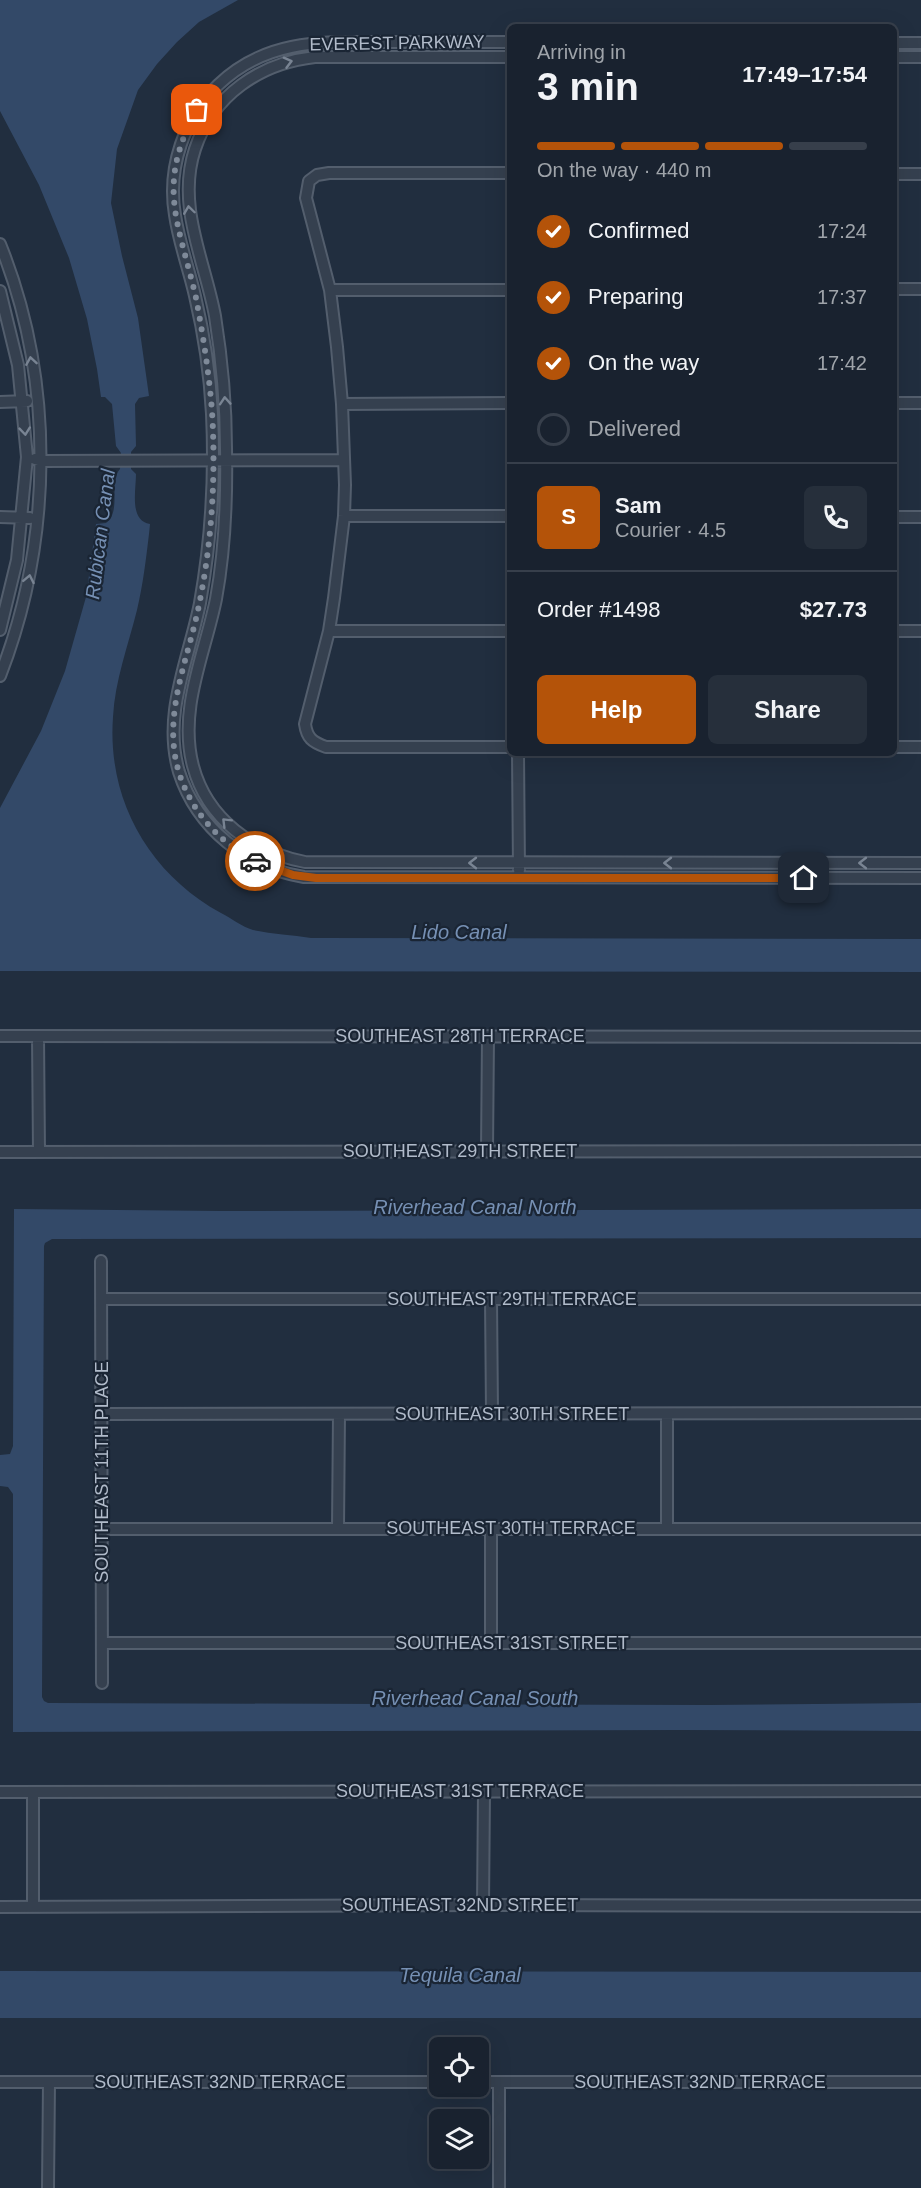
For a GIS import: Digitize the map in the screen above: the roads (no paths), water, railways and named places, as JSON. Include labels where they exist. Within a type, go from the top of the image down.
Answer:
[{"type":"street","name":"EVEREST PARKWAY","points":[[507,42],[307,43],[282,48],[248,62],[219,83],[191,121],[181,144],[175,167],[174,214],[196,299],[207,366],[212,411],[213,460],[211,515],[205,572],[200,604],[173,716],[176,760],[192,802],[204,819],[227,842],[253,861],[293,875],[316,878],[921,878]]},
{"type":"street","points":[[897,43],[921,43]]},
{"type":"street","name":"EVEREST PARKWAY","points":[[507,57],[315,57],[284,63],[255,75],[237,87],[222,102],[204,129],[195,150],[189,172],[190,219],[213,306],[226,406],[227,460],[223,552],[208,634],[190,705],[188,730],[190,754],[196,776],[205,795],[217,813],[249,841],[270,852],[316,864],[921,863]]},
{"type":"street","points":[[897,57],[921,57]]},
{"type":"street","points":[[507,173],[329,173],[317,175],[309,182],[306,198],[330,290],[342,404],[344,516],[328,631],[305,724],[306,734],[313,742],[326,747],[507,747]]},
{"type":"street","points":[[897,174],[921,174]]},
{"type":"street","points":[[182,244],[196,241]]},
{"type":"street","points":[[0,244],[14,284],[30,350],[42,461],[27,590],[0,676]]},
{"type":"street","points":[[14,284],[0,289],[14,347],[27,457],[23,517],[13,583],[0,631],[14,635]]},
{"type":"street","points":[[897,289],[921,289]]},
{"type":"street","points":[[330,290],[507,290]]},
{"type":"street","points":[[0,402],[37,400]]},
{"type":"street","points":[[342,404],[507,403]]},
{"type":"street","points":[[897,403],[921,403]]},
{"type":"street","points":[[27,457],[42,461],[344,460]]},
{"type":"street","points":[[344,516],[507,516]]},
{"type":"street","points":[[0,517],[37,519]]},
{"type":"street","points":[[897,517],[921,517]]},
{"type":"street","points":[[328,631],[507,631]]},
{"type":"street","points":[[897,632],[921,632]]},
{"type":"street","points":[[897,747],[921,747]]},
{"type":"street","points":[[518,756],[519,877]]},
{"type":"street","points":[[316,864],[316,878]]},
{"type":"street","name":"SOUTHEAST 28TH TERRACE","points":[[0,1036],[921,1037]]},
{"type":"street","points":[[38,1036],[39,1152]]},
{"type":"street","points":[[487,1151],[488,1036]]},
{"type":"street","name":"SOUTHEAST 29TH STREET","points":[[0,1152],[921,1151]]},
{"type":"street","name":"SOUTHEAST 11TH PLACE","points":[[101,1261],[102,1683]]},
{"type":"street","name":"SOUTHEAST 29TH TERRACE","points":[[102,1299],[921,1299]]},
{"type":"street","points":[[491,1299],[492,1413]]},
{"type":"street","name":"SOUTHEAST 30TH STREET","points":[[102,1414],[921,1413]]},
{"type":"street","points":[[338,1528],[339,1414]]},
{"type":"street","points":[[667,1414],[667,1528]]},
{"type":"street","points":[[491,1528],[491,1643]]},
{"type":"street","name":"SOUTHEAST 30TH TERRACE","points":[[102,1529],[921,1528]]},
{"type":"street","name":"SOUTHEAST 31ST STREET","points":[[102,1643],[921,1643]]},
{"type":"street","name":"SOUTHEAST 31ST TERRACE","points":[[0,1792],[921,1791]]},
{"type":"street","points":[[33,1792],[33,1906]]},
{"type":"street","points":[[483,1905],[484,1792]]},
{"type":"street","name":"SOUTHEAST 32ND STREET","points":[[0,1906],[921,1906]]},
{"type":"street","name":"SOUTHEAST 32ND TERRACE","points":[[0,2082],[429,2082]]},
{"type":"street","points":[[48,2188],[49,2082]]},
{"type":"street","name":"SOUTHEAST 32ND TERRACE","points":[[489,2082],[921,2082]]},
{"type":"street","points":[[499,2188],[500,2082]]},
{"type":"water","name":"Rubican Canal","points":[[0,0],[238,0],[199,22],[157,64],[138,90],[117,149],[111,203],[138,318],[149,396],[139,398],[135,404],[136,446],[131,452],[131,469],[136,474],[136,511],[143,522],[150,524],[139,601],[116,690],[113,747],[117,777],[125,805],[137,831],[172,877],[195,896],[241,925],[253,930],[311,938],[921,939],[921,972],[0,971],[0,808],[41,731],[65,671],[86,597],[96,524],[106,523],[113,511],[115,482],[120,469],[121,453],[116,446],[112,404],[105,397],[101,397],[87,319],[69,258],[39,185],[0,111]]},
{"type":"water","points":[[14,1209],[221,1211],[921,1209],[921,1238],[52,1239],[44,1246],[42,1697],[48,1703],[709,1705],[921,1703],[921,1731],[13,1732],[13,1494],[8,1487],[0,1486],[0,1455],[10,1454],[13,1446]]},
{"type":"water","name":"Tequila Canal","points":[[0,1971],[921,1972],[921,2018],[0,2018]]},
{"type":"water label","name":"Lido Canal","points":[[459,932]]},
{"type":"water label","name":"Riverhead Canal North","points":[[475,1207]]},
{"type":"water label","name":"Riverhead Canal South","points":[[475,1698]]}]
